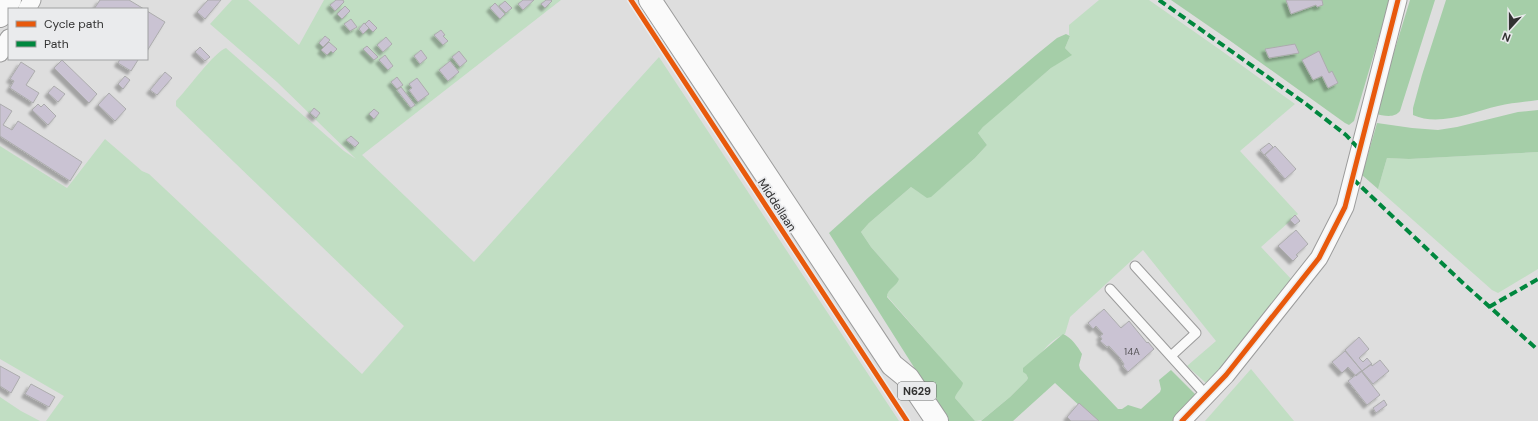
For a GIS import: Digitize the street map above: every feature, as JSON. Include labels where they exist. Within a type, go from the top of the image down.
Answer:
[{"type":"main road","points":[[0,16],[10,0]]},
{"type":"main road","name":"Middellaan","points":[[650,0],[892,364],[899,385],[923,421]]},
{"type":"main road","name":"Middellaan","points":[[892,364],[908,378],[937,421]]},
{"type":"street","points":[[1182,421],[1226,375],[1319,258],[1344,207],[1398,0]]},
{"type":"street","points":[[0,53],[8,40]]},
{"type":"lane","points":[[1135,266],[1196,333],[1171,356]]},
{"type":"lane","points":[[1110,289],[1206,395]]},
{"type":"green space","points":[[232,0],[248,0],[299,45],[324,0],[561,0],[362,155],[474,262],[659,57],[899,421],[46,421],[64,396],[0,359],[0,146],[67,188],[105,139],[142,171],[149,174],[362,374],[404,326],[176,106],[176,101],[201,72],[215,56],[226,48],[344,151],[356,159],[277,82],[210,24]]},
{"type":"green space","points":[[1099,0],[1149,0],[1295,104],[1240,151],[1298,214],[1261,247],[1293,281],[1207,384],[1187,366],[1216,341],[1143,250],[1070,317],[1065,334],[1053,341],[1038,357],[1026,374],[1028,378],[1027,380],[1010,397],[982,420],[975,421],[955,398],[956,394],[939,356],[887,296],[888,292],[899,279],[871,247],[861,232],[869,223],[911,187],[920,193],[941,188],[975,158],[987,145],[978,133],[979,131],[992,118],[1051,68],[1071,54],[1065,48],[1070,36],[1069,25]]},
{"type":"green space","points":[[1171,0],[1390,0],[1354,121],[1349,125],[1345,123]]},
{"type":"green space","points":[[1410,0],[1435,0],[1400,111],[1392,116],[1375,114]]},
{"type":"green space","points":[[1446,0],[1538,0],[1538,100],[1503,105],[1467,115],[1444,119],[1434,120],[1413,115],[1413,108],[1422,75]]},
{"type":"green space","points":[[1066,34],[1070,36],[1065,48],[1072,55],[1051,68],[983,127],[978,133],[987,145],[975,158],[931,197],[927,198],[911,187],[869,223],[861,232],[871,247],[899,279],[887,294],[887,297],[963,383],[955,398],[975,421],[948,421],[829,233],[869,197],[1036,55],[1057,38]]},
{"type":"green space","points":[[1538,110],[1538,152],[1409,159],[1387,158],[1378,189],[1362,175],[1377,123],[1438,130],[1457,127],[1518,112]]},
{"type":"green space","points":[[1538,152],[1538,269],[1498,293],[1492,290],[1378,189],[1387,158],[1409,159]]},
{"type":"green space","points":[[1063,334],[1076,345],[1082,354],[1079,365],[1080,369],[1118,409],[1122,409],[1128,405],[1141,409],[1160,392],[1161,389],[1159,380],[1171,370],[1196,395],[1173,421],[1096,421],[1055,383],[1013,421],[981,421],[1010,397],[1027,380],[1028,378],[1023,372],[1023,368]]},
{"type":"green space","points":[[1251,369],[1294,421],[1205,421]]},
{"type":"green space","points":[[0,397],[21,411],[40,421],[0,421]]},
{"type":"building","points":[[100,0],[129,0],[142,8],[95,8]]},
{"type":"building","points":[[208,0],[221,0],[205,19],[197,12]]},
{"type":"building","points":[[336,0],[343,0],[344,2],[335,11],[330,5]]},
{"type":"building","points":[[523,0],[534,0],[523,10],[518,4]]},
{"type":"building","points":[[546,0],[552,1],[545,8],[541,4]]},
{"type":"building","points":[[1286,0],[1322,0],[1323,5],[1317,7],[1316,5],[1291,14]]},
{"type":"building","points":[[505,1],[512,8],[506,13],[499,6]]},
{"type":"building","points":[[495,3],[505,14],[500,19],[490,8]]},
{"type":"building","points":[[345,6],[350,11],[342,19],[337,14]]},
{"type":"building","points":[[148,12],[165,22],[148,49]]},
{"type":"building","points":[[351,19],[357,27],[350,31],[344,24]]},
{"type":"building","points":[[369,20],[377,28],[373,32],[365,24]]},
{"type":"building","points":[[364,23],[369,28],[363,34],[359,29]]},
{"type":"building","points":[[441,30],[445,35],[443,36],[448,41],[443,45],[434,35]]},
{"type":"building","points":[[325,36],[330,40],[323,47],[319,43]]},
{"type":"building","points":[[386,37],[392,44],[383,52],[377,45]]},
{"type":"building","points":[[329,42],[337,49],[333,53],[331,51],[327,55],[321,50]]},
{"type":"building","points":[[1295,44],[1299,53],[1269,58],[1265,49]]},
{"type":"building","points":[[367,46],[378,57],[374,60],[363,49]]},
{"type":"building","points":[[200,47],[210,57],[205,61],[195,52]]},
{"type":"building","points":[[421,50],[427,58],[420,64],[414,56]]},
{"type":"building","points":[[459,51],[467,61],[460,67],[452,57]]},
{"type":"building","points":[[1319,51],[1329,73],[1332,71],[1338,83],[1328,88],[1322,76],[1313,80],[1302,60]]},
{"type":"building","points":[[385,55],[393,66],[388,70],[379,60]]},
{"type":"building","points":[[62,60],[97,94],[89,103],[54,68]]},
{"type":"building","points":[[120,60],[138,60],[131,71],[118,63]]},
{"type":"building","points":[[450,61],[459,72],[448,81],[439,70]]},
{"type":"building","points":[[21,62],[35,71],[26,85],[39,93],[33,103],[10,88],[14,81],[10,79]]},
{"type":"building","points":[[165,72],[172,78],[157,95],[150,90]]},
{"type":"building","points":[[125,76],[130,80],[123,89],[118,84]]},
{"type":"building","points":[[397,77],[403,85],[397,89],[391,82]]},
{"type":"building","points":[[417,78],[429,94],[418,102],[409,90],[412,88],[409,84]]},
{"type":"building","points":[[54,86],[65,94],[58,102],[48,93]]},
{"type":"building","points":[[401,87],[415,105],[411,108],[397,90]]},
{"type":"building","points":[[109,93],[126,109],[115,121],[98,105]]},
{"type":"building","points":[[0,104],[12,111],[3,125],[12,130],[18,121],[82,162],[70,181],[0,136]]},
{"type":"building","points":[[38,104],[41,107],[44,104],[56,116],[48,125],[32,110]]},
{"type":"building","points":[[314,108],[320,113],[316,118],[310,113]]},
{"type":"building","points":[[374,109],[379,113],[374,119],[369,114]]},
{"type":"building","points":[[351,136],[359,143],[355,147],[346,140]]},
{"type":"building","points":[[1269,143],[1273,147],[1264,155],[1260,150]]},
{"type":"building","points":[[1275,146],[1296,169],[1285,179],[1265,155]]},
{"type":"building","points":[[1295,215],[1300,221],[1295,225],[1290,220]]},
{"type":"building","points":[[1296,230],[1308,244],[1296,255],[1298,256],[1293,261],[1278,246]]},
{"type":"building","points":[[1104,309],[1121,328],[1129,321],[1147,343],[1148,342],[1154,349],[1128,372],[1123,366],[1124,364],[1120,358],[1109,346],[1107,347],[1100,341],[1102,339],[1100,336],[1103,334],[1096,326],[1093,329],[1088,323]]},
{"type":"building","points":[[1359,337],[1369,349],[1359,358],[1363,362],[1367,358],[1372,364],[1362,371],[1345,350]]},
{"type":"building","points":[[1345,351],[1362,371],[1356,376],[1348,367],[1342,373],[1332,362]]},
{"type":"building","points":[[1380,360],[1389,371],[1373,384],[1362,371],[1371,364],[1372,366]]},
{"type":"building","points":[[0,366],[20,377],[11,393],[0,386]]},
{"type":"building","points":[[1361,371],[1380,395],[1367,405],[1348,381]]},
{"type":"building","points":[[31,384],[55,397],[49,407],[25,394]]},
{"type":"building","points":[[1384,400],[1387,405],[1376,413],[1373,408]]},
{"type":"building","points":[[1079,403],[1099,421],[1071,421],[1067,417]]},
{"type":"marked path","points":[[1159,0],[1306,104],[1346,135],[1359,149]]},
{"type":"marked path","points":[[1353,179],[1464,284],[1538,350]]},
{"type":"marked path","points":[[1489,307],[1538,279]]},
{"type":"cycle path","points":[[631,0],[907,421]]},
{"type":"cycle path","points":[[1182,421],[1226,375],[1319,258],[1345,207],[1398,0]]}]
